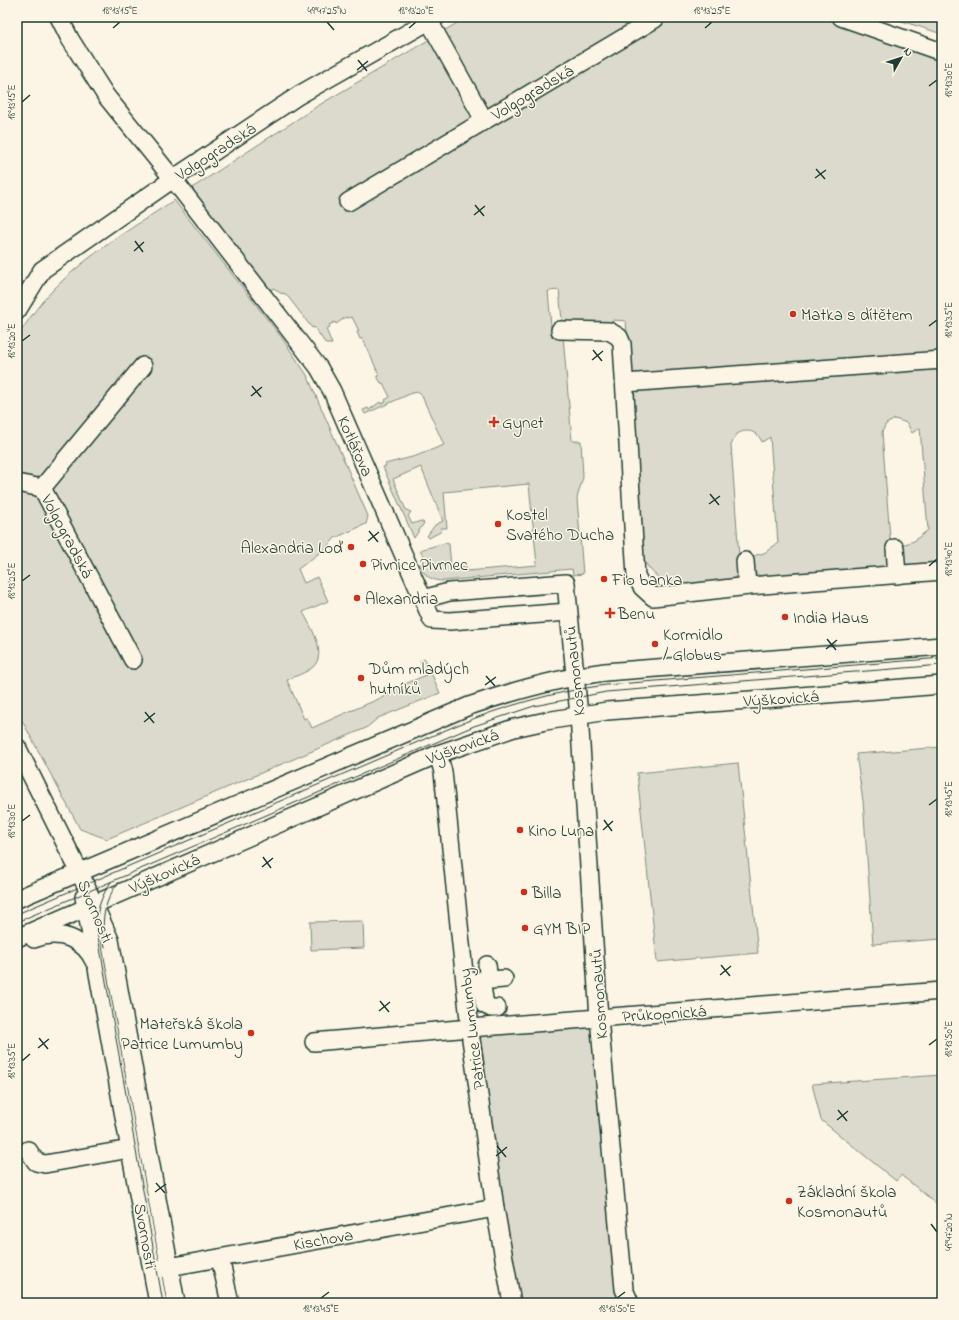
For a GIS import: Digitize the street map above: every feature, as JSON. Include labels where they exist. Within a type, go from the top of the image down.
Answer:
[{"type":"street","name":"Kotlářova","points":[[59,17],[70,39],[106,96],[173,179],[319,368],[332,391],[432,620],[450,621],[568,612]]},
{"type":"street","points":[[841,17],[942,52]]},
{"type":"street","name":"Volgogradská","points":[[17,311],[42,270],[173,179],[299,96],[432,19]]},
{"type":"street","points":[[432,19],[484,120]]},
{"type":"street","name":"Volgogradská","points":[[348,202],[655,19]]},
{"type":"street","points":[[560,330],[614,333],[619,337],[622,344],[636,576],[642,588],[653,597],[747,586],[942,571]]},
{"type":"street","points":[[625,383],[942,360]]},
{"type":"street","name":"Volgogradská","points":[[133,660],[42,488],[143,366]]},
{"type":"street","points":[[17,483],[42,488]]},
{"type":"street","points":[[895,548],[897,574]]},
{"type":"street","points":[[745,561],[747,586]]},
{"type":"street","name":"Kosmonautů","points":[[423,599],[449,592],[566,582],[579,715],[600,1018],[624,1289],[630,1303]]},
{"type":"street","name":"Výškovická","points":[[17,898],[80,873],[469,706],[503,695],[574,676],[605,672],[942,646]]},
{"type":"street","name":"Výškovická","points":[[17,938],[438,754],[514,728],[579,715],[942,686]]},
{"type":"street","points":[[17,747],[80,873]]},
{"type":"street","name":"Patrice Lumumby","points":[[438,754],[485,978],[470,1028],[494,1208],[512,1303]]},
{"type":"street","name":"Svornosti","points":[[80,873],[91,906],[110,940],[176,1303]]},
{"type":"street","points":[[110,940],[110,915],[116,897],[123,891]]},
{"type":"street","name":"Svornosti","points":[[91,906],[98,969],[158,1303]]},
{"type":"street","points":[[17,943],[25,943],[46,934],[63,935],[72,938],[85,948],[94,960],[98,969]]},
{"type":"street","points":[[485,978],[485,1005],[491,1008],[498,1008]]},
{"type":"street","name":"Průkopnická","points":[[314,1042],[470,1028],[942,991]]},
{"type":"street","points":[[586,1001],[592,1004],[600,1018]]},
{"type":"street","points":[[26,1155],[36,1162],[55,1164],[130,1149]]},
{"type":"street","name":"Kischova","points":[[152,1271],[494,1208]]},
{"type":"street","points":[[220,1258],[230,1303]]},
{"type":"shaded area","points":[[467,17],[839,17],[942,55],[942,565],[909,566],[903,563],[902,545],[914,541],[928,530],[920,428],[912,433],[907,423],[895,419],[886,424],[882,432],[891,551],[887,563],[882,568],[765,579],[753,571],[753,556],[764,553],[778,543],[770,437],[762,442],[755,433],[744,431],[737,434],[731,445],[740,571],[732,580],[696,585],[675,586],[661,580],[649,568],[644,560],[626,321],[614,320],[610,325],[567,327],[562,320],[559,290],[548,291],[552,337],[563,336],[572,441],[581,441],[583,477],[577,498],[583,574],[573,575],[572,569],[443,581],[432,579],[423,572],[421,564],[424,559],[420,550],[445,543],[449,544],[451,567],[466,566],[467,571],[537,565],[529,484],[444,492],[447,528],[441,528],[442,531],[429,538],[427,536],[435,525],[443,521],[421,467],[393,479],[406,510],[411,512],[408,516],[412,524],[421,521],[424,523],[414,538],[383,467],[386,466],[385,464],[416,456],[444,445],[421,394],[419,392],[412,393],[365,414],[363,410],[368,408],[369,410],[380,402],[381,404],[386,402],[385,400],[390,397],[383,383],[381,383],[377,376],[379,375],[363,339],[360,339],[357,332],[359,331],[352,317],[346,317],[336,324],[335,322],[329,325],[330,327],[326,329],[332,344],[326,344],[314,327],[312,328],[286,294],[280,293],[274,288],[269,291],[195,197],[192,188],[316,107]]},
{"type":"shaded area","points":[[889,17],[942,17],[942,34]]},
{"type":"shaded area","points":[[174,200],[282,338],[307,375],[368,516],[366,524],[335,538],[326,548],[298,569],[304,583],[317,577],[328,601],[303,612],[313,632],[318,647],[319,654],[317,661],[313,667],[304,673],[287,680],[304,719],[307,718],[312,728],[390,694],[389,691],[426,675],[420,661],[425,659],[440,693],[378,718],[366,728],[107,839],[80,829],[17,711],[17,337],[42,302],[72,272],[105,246]]},
{"type":"shaded area","points":[[942,747],[942,939],[873,944],[863,801],[856,754]]},
{"type":"shaded area","points":[[738,763],[758,953],[657,962],[637,773]]},
{"type":"shaded area","points":[[363,921],[364,948],[311,950],[310,922]]},
{"type":"shaded area","points":[[599,1018],[630,1303],[512,1303],[470,1028]]},
{"type":"shaded area","points":[[942,1075],[942,1208],[901,1175],[896,1181],[821,1120],[812,1084]]},
{"type":"tram line","points":[[17,914],[455,726],[510,706],[548,696],[606,685],[942,658]]},
{"type":"tram line","points":[[17,922],[474,726],[534,706],[606,692],[942,665]]},
{"type":"tram line","points":[[111,882],[104,893],[98,911],[97,931],[163,1303]]},
{"type":"tram line","points":[[105,947],[103,930],[104,913],[109,898],[118,883]]},
{"type":"place","name":"Matka s dítětem","points":[[793,314]]},
{"type":"place","name":"Gynet","points":[[494,422]]},
{"type":"place","name":"Kostel Svatého Ducha","points":[[498,524]]},
{"type":"place","name":"Alexandria Loď","points":[[351,547]]},
{"type":"place","name":"Pivnice Pivrnec","points":[[363,564]]},
{"type":"place","name":"Fio banka","points":[[604,579]]},
{"type":"place","name":"Alexandria","points":[[357,598]]},
{"type":"place","name":"Benu","points":[[610,613]]},
{"type":"place","name":"India Haus","points":[[785,617]]},
{"type":"place","name":"Kormidlo / Globus","points":[[655,644]]},
{"type":"place","name":"Dům mladých hutníků","points":[[361,678]]},
{"type":"place","name":"Kino Luna","points":[[520,830]]},
{"type":"place","name":"Billa","points":[[524,892]]},
{"type":"place","name":"GYM BIP","points":[[525,928]]},
{"type":"place","name":"Mateřská škola Patrice Lumumby","points":[[251,1033]]},
{"type":"place","name":"Základní škola Kosmonautů","points":[[789,1201]]}]
